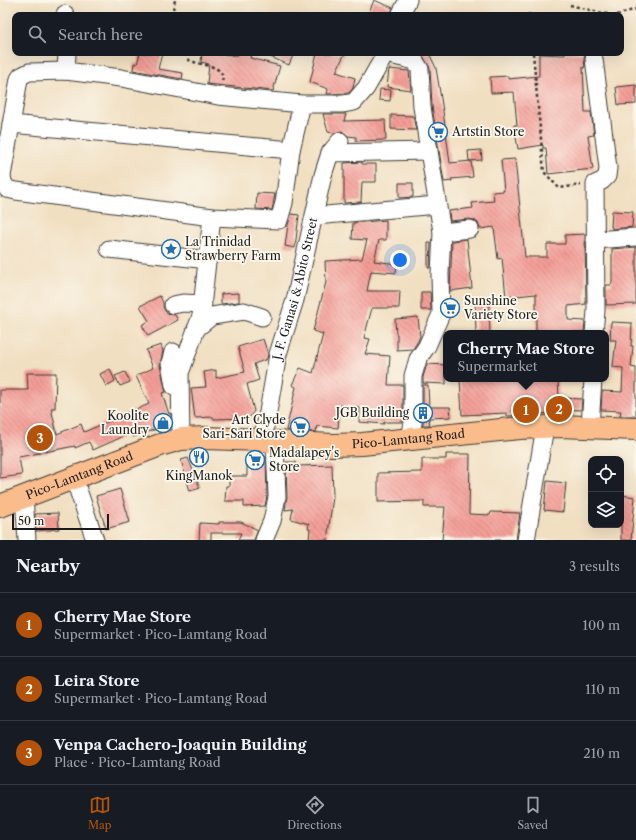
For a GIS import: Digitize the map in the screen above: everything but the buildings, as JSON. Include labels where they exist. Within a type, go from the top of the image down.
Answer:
[{"type":"main road","name":"Pico-Lamtang Road","points":[[0,506],[160,445],[181,440],[206,438],[333,445],[362,444],[520,428],[560,426],[636,429]]},
{"type":"street","points":[[402,12],[408,0]]},
{"type":"street","points":[[66,71],[67,56]]},
{"type":"street","points":[[302,104],[291,150],[283,210],[279,220],[212,217],[7,189],[3,182],[2,176],[19,79],[21,76],[29,72],[66,71],[121,78],[218,96],[302,104],[343,104],[354,102],[366,88],[385,56]]},
{"type":"street","points":[[394,56],[415,61],[420,69],[422,107],[442,232],[440,274],[441,314],[427,346],[418,359],[413,376],[413,423],[410,438]]},
{"type":"street","points":[[594,59],[608,168],[607,176],[595,184],[596,311],[594,330]]},
{"type":"street","points":[[11,124],[291,150]]},
{"type":"street","name":"J. F. Ganasi & Abito Street","points":[[264,540],[272,521],[277,497],[268,441],[267,418],[278,354],[295,300],[323,175],[335,147],[428,151]]},
{"type":"street","points":[[315,216],[437,205]]},
{"type":"street","points":[[181,440],[180,373],[201,316],[212,217]]},
{"type":"street","points":[[442,232],[470,229]]},
{"type":"street","points":[[595,240],[636,237]]},
{"type":"street","points":[[109,249],[208,260]]},
{"type":"street","points":[[173,305],[183,303],[203,304]]},
{"type":"street","points":[[196,329],[212,316],[244,311],[262,318]]},
{"type":"street","points":[[173,352],[170,363],[175,387],[173,406],[180,406]]},
{"type":"street","points":[[590,427],[593,382]]},
{"type":"street","points":[[526,540],[545,427]]},
{"type":"street","points":[[74,478],[95,540]]},
{"type":"street","points":[[24,497],[27,540]]},
{"type":"path","points":[[173,12],[175,0]]},
{"type":"path","points":[[570,5],[599,12]]},
{"type":"path","points":[[624,13],[636,9]]},
{"type":"path","points":[[188,56],[189,60],[195,63],[217,68],[221,71],[223,77],[218,96]]},
{"type":"path","points":[[533,56],[544,172],[558,188],[595,184]]},
{"type":"place","name":"Artstin Store","points":[[438,132]]},
{"type":"place","name":"La Trinidad Strawberry Farm","points":[[171,249]]},
{"type":"place","name":"Sunshine Variety Store","points":[[450,308]]},
{"type":"place","name":"Leira Store","points":[[559,409]]},
{"type":"place","name":"Cherry Mae Store","points":[[526,410]]},
{"type":"place","name":"JGB Building","points":[[423,413]]},
{"type":"place","name":"Koolite Laundry","points":[[163,423]]},
{"type":"place","name":"Art Clyde Sari-Sari Store","points":[[300,427]]},
{"type":"place","name":"Venpa Cachero-Joaquin Building","points":[[40,438]]},
{"type":"place","name":"KingManok","points":[[199,457]]},
{"type":"place","name":"Madalapey's Store","points":[[255,460]]}]
